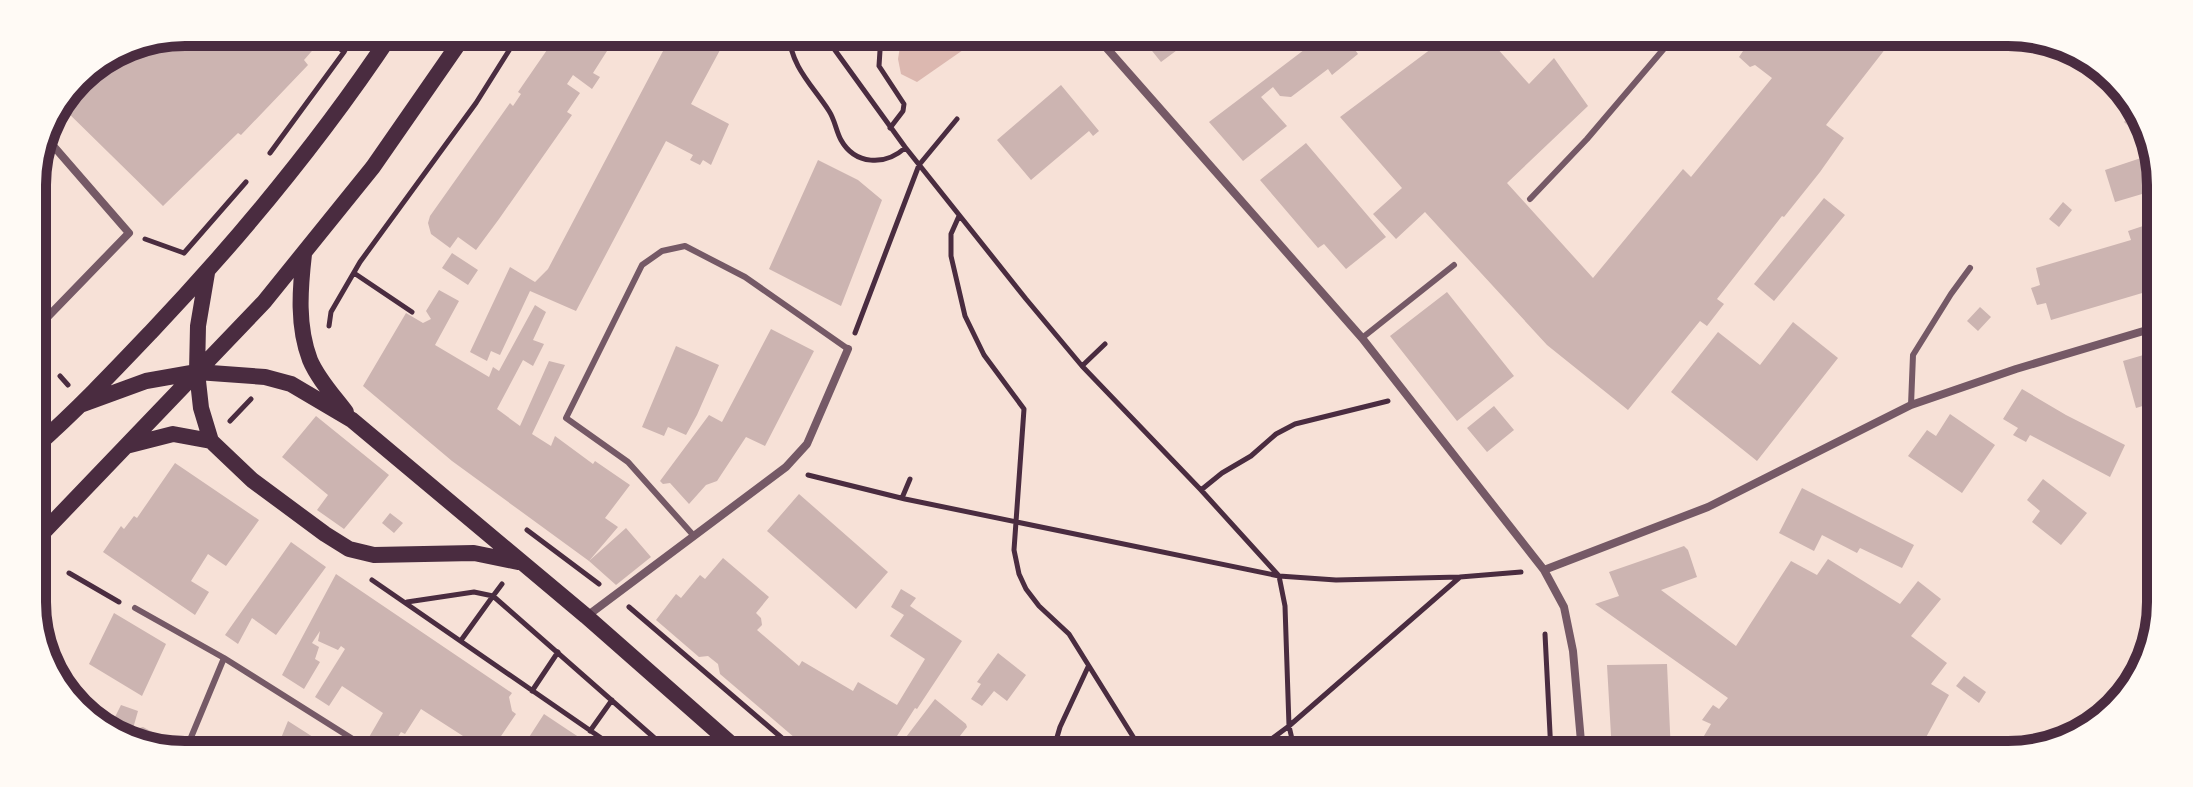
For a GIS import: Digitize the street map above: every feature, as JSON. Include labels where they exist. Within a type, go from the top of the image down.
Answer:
[{"type":"main road","points":[[46,437],[83,404],[207,273],[292,171],[383,46]]},
{"type":"main road","points":[[46,529],[252,314],[304,254],[373,167],[457,46]]},
{"type":"main road","points":[[304,254],[300,292],[303,334],[311,362],[352,420]]},
{"type":"main road","points":[[207,273],[198,326],[197,372],[201,408],[211,441],[252,480],[349,549],[374,555],[474,553],[520,562]]},
{"type":"main road","points":[[83,404],[146,381],[197,372],[265,377],[291,384],[352,420],[586,616],[728,741]]},
{"type":"main road","points":[[125,447],[173,434],[211,441]]},
{"type":"street","points":[[1105,46],[1362,338],[1544,570],[1564,607],[1573,651],[1581,741]]},
{"type":"street","points":[[46,317],[129,233],[53,145]]},
{"type":"street","points":[[1544,570],[1708,507],[1911,405],[2016,369],[2147,330]]},
{"type":"street","points":[[586,616],[786,467],[807,444],[848,349]]},
{"type":"lane","points":[[1530,199],[1587,139],[1666,46]]},
{"type":"lane","points":[[694,536],[628,462],[566,418],[642,265],[662,251],[685,246],[745,277],[848,349]]},
{"type":"lane","points":[[1362,338],[1454,265]]},
{"type":"lane","points":[[1911,405],[1913,355],[1970,268]]},
{"type":"lane","points":[[135,608],[224,658],[356,741]]},
{"type":"lane","points":[[189,741],[224,658]]},
{"type":"path","points":[[337,46],[344,52]]},
{"type":"path","points":[[261,164],[347,46]]},
{"type":"path","points":[[329,329],[331,312],[354,273],[476,103],[512,46]]},
{"type":"path","points":[[791,46],[794,60],[810,88],[830,112],[841,140],[852,153],[864,159],[880,161],[895,156],[905,147]]},
{"type":"path","points":[[832,46],[890,128],[1082,366],[1279,576],[1285,606],[1289,726],[1292,741]]},
{"type":"path","points":[[880,46],[879,66],[904,104],[903,111],[890,128]]},
{"type":"path","points":[[848,349],[919,165],[957,119]]},
{"type":"path","points":[[129,233],[184,253],[251,176]]},
{"type":"path","points":[[959,216],[951,234],[951,256],[965,316],[984,355],[1024,409],[1014,550],[1019,574],[1026,589],[1069,634],[1136,741]]},
{"type":"path","points":[[354,273],[412,312]]},
{"type":"path","points":[[1082,366],[1105,344]]},
{"type":"path","points":[[1201,490],[1251,456],[1276,434],[1295,424],[1407,396]]},
{"type":"path","points":[[226,426],[253,397]]},
{"type":"path","points":[[786,467],[825,481],[1279,576],[1336,580],[1460,577],[1544,570]]},
{"type":"path","points":[[902,498],[910,479]]},
{"type":"path","points":[[526,529],[615,595],[785,741]]},
{"type":"path","points":[[361,572],[462,639],[605,741]]},
{"type":"path","points":[[1519,572],[1526,583]]},
{"type":"path","points":[[69,573],[108,597],[135,608]]},
{"type":"path","points":[[1269,741],[1460,577]]},
{"type":"path","points":[[406,603],[474,592],[493,596],[658,741]]},
{"type":"path","points":[[462,639],[493,596]]},
{"type":"path","points":[[1543,622],[1550,741]]},
{"type":"path","points":[[532,691],[558,652]]},
{"type":"path","points":[[1056,741],[1088,666]]},
{"type":"path","points":[[590,731],[612,700]]},
{"type":"shaded area","points":[[900,46],[967,46],[917,82],[901,74],[898,59]]},
{"type":"building","points":[[185,46],[316,46],[304,60],[308,65],[241,135],[238,133],[163,206],[67,112],[87,87],[108,69],[158,49]]},
{"type":"building","points":[[550,46],[600,46],[607,51],[593,73],[600,77],[592,89],[573,75],[567,84],[580,93],[567,112],[572,115],[476,250],[458,237],[450,248],[431,234],[430,216],[510,103],[513,106],[521,94],[518,92]]},
{"type":"building","points":[[666,46],[722,46],[691,104],[729,124],[711,165],[703,160],[700,165],[690,160],[693,155],[666,141],[576,311],[530,291],[500,355],[491,351],[487,361],[470,352],[510,267],[535,282],[548,269]]},
{"type":"building","points":[[1148,46],[1183,46],[1161,62]]},
{"type":"building","points":[[1309,46],[1352,46],[1358,54],[1332,75],[1328,69],[1291,97],[1280,96],[1273,87],[1261,97],[1287,126],[1243,161],[1209,122]]},
{"type":"building","points":[[1435,46],[1495,46],[1529,84],[1554,58],[1588,106],[1507,183],[1593,278],[1683,169],[1691,177],[1772,78],[1755,65],[1750,67],[1739,57],[1746,46],[1888,46],[1826,125],[1844,138],[1820,172],[1717,299],[1724,304],[1707,326],[1700,321],[1628,410],[1547,345],[1425,212],[1396,239],[1373,214],[1402,188],[1340,117]]},
{"type":"building","points":[[1061,85],[1099,131],[1093,136],[1089,131],[1031,180],[997,140]]},
{"type":"building","points":[[2129,117],[2142,149],[2147,193],[2115,202],[2105,170],[2141,158],[2133,130],[2124,122]]},
{"type":"building","points":[[1306,143],[1386,237],[1346,269],[1324,244],[1318,248],[1260,180]]},
{"type":"building","points":[[818,160],[858,180],[882,200],[841,306],[769,269]]},
{"type":"building","points":[[1824,198],[1845,215],[1774,301],[1754,284]]},
{"type":"building","points":[[2063,202],[2072,210],[2059,227],[2049,219]]},
{"type":"building","points":[[2146,225],[2147,273],[2144,274],[2147,292],[2051,320],[2046,303],[2037,305],[2031,288],[2040,285],[2036,268],[2131,240],[2128,231]]},
{"type":"building","points":[[452,253],[478,270],[468,285],[442,268]]},
{"type":"building","points":[[439,290],[459,301],[435,345],[489,377],[493,367],[499,371],[535,305],[546,312],[533,340],[544,344],[533,366],[523,360],[497,409],[520,426],[549,361],[565,365],[532,434],[551,446],[555,436],[593,464],[595,461],[630,485],[605,518],[618,527],[589,561],[452,461],[363,386],[406,313],[423,323],[431,319],[426,311]]},
{"type":"building","points":[[1447,292],[1514,376],[1457,421],[1390,336]]},
{"type":"building","points":[[1980,307],[1991,317],[1978,331],[1967,321]]},
{"type":"building","points":[[1793,322],[1838,358],[1757,461],[1671,392],[1718,332],[1760,365]]},
{"type":"building","points":[[771,329],[814,351],[765,446],[746,437],[717,481],[706,485],[689,504],[670,483],[660,481],[709,415],[722,422]]},
{"type":"building","points":[[676,346],[719,365],[686,435],[668,427],[664,436],[642,427]]},
{"type":"building","points":[[2147,354],[2147,405],[2136,408],[2123,361]]},
{"type":"building","points":[[2022,389],[2125,445],[2110,477],[2030,435],[2026,442],[2013,435],[2018,428],[2003,419]]},
{"type":"building","points":[[1494,406],[1514,430],[1487,452],[1467,428]]},
{"type":"building","points":[[1950,414],[1995,445],[1962,493],[1908,456],[1927,430],[1936,436]]},
{"type":"building","points":[[316,416],[389,475],[344,529],[317,510],[328,495],[282,457]]},
{"type":"building","points":[[175,463],[259,520],[226,566],[208,554],[191,581],[209,592],[195,615],[103,552],[121,526],[124,529],[134,516],[137,518]]},
{"type":"building","points":[[2043,479],[2087,513],[2061,545],[2032,522],[2040,511],[2027,500]]},
{"type":"building","points":[[1802,488],[1914,545],[1902,568],[1860,548],[1857,553],[1822,535],[1814,551],[1779,533]]},
{"type":"building","points":[[799,494],[888,572],[856,609],[767,531]]},
{"type":"building","points":[[390,513],[403,523],[394,533],[382,523]]},
{"type":"building","points":[[626,528],[651,557],[616,585],[589,561]]},
{"type":"building","points":[[291,542],[326,567],[276,635],[252,618],[238,644],[225,635]]},
{"type":"building","points":[[1684,546],[1697,577],[1661,590],[1736,646],[1791,561],[1817,575],[1828,559],[1900,604],[1918,581],[1941,599],[1911,636],[1947,663],[1931,684],[1949,695],[1924,741],[1701,741],[1711,724],[1702,720],[1713,705],[1719,709],[1728,698],[1595,604],[1619,596],[1609,572]]},
{"type":"building","points":[[723,558],[769,597],[756,613],[762,625],[757,630],[799,666],[802,661],[853,691],[858,682],[897,705],[925,659],[890,636],[904,615],[891,607],[901,589],[916,598],[910,606],[962,641],[897,736],[903,741],[798,741],[720,674],[718,664],[708,656],[699,657],[656,620],[676,594],[681,598],[700,575],[705,579]]},
{"type":"building","points":[[336,574],[512,693],[509,697],[512,711],[516,714],[498,741],[459,741],[463,736],[421,709],[405,734],[401,732],[395,741],[371,741],[368,739],[383,713],[342,686],[329,706],[315,697],[345,649],[341,646],[338,650],[318,641],[320,631],[312,643],[319,647],[315,659],[320,662],[304,689],[282,675]]},
{"type":"building","points":[[114,613],[166,644],[142,696],[89,664]]},
{"type":"building","points":[[998,653],[1026,675],[1007,701],[994,691],[982,706],[971,699],[981,684],[977,682]]},
{"type":"building","points":[[1667,664],[1670,741],[1611,741],[1607,665]]},
{"type":"building","points":[[1964,676],[1986,692],[1979,703],[1956,686]]},
{"type":"building","points":[[935,699],[967,727],[956,741],[903,741]]},
{"type":"building","points":[[121,705],[138,711],[132,731],[113,721]]},
{"type":"building","points":[[544,714],[585,741],[527,741]]},
{"type":"building","points":[[288,721],[319,741],[280,741]]},
{"type":"building","points":[[143,727],[156,734],[154,737],[136,732]]}]
